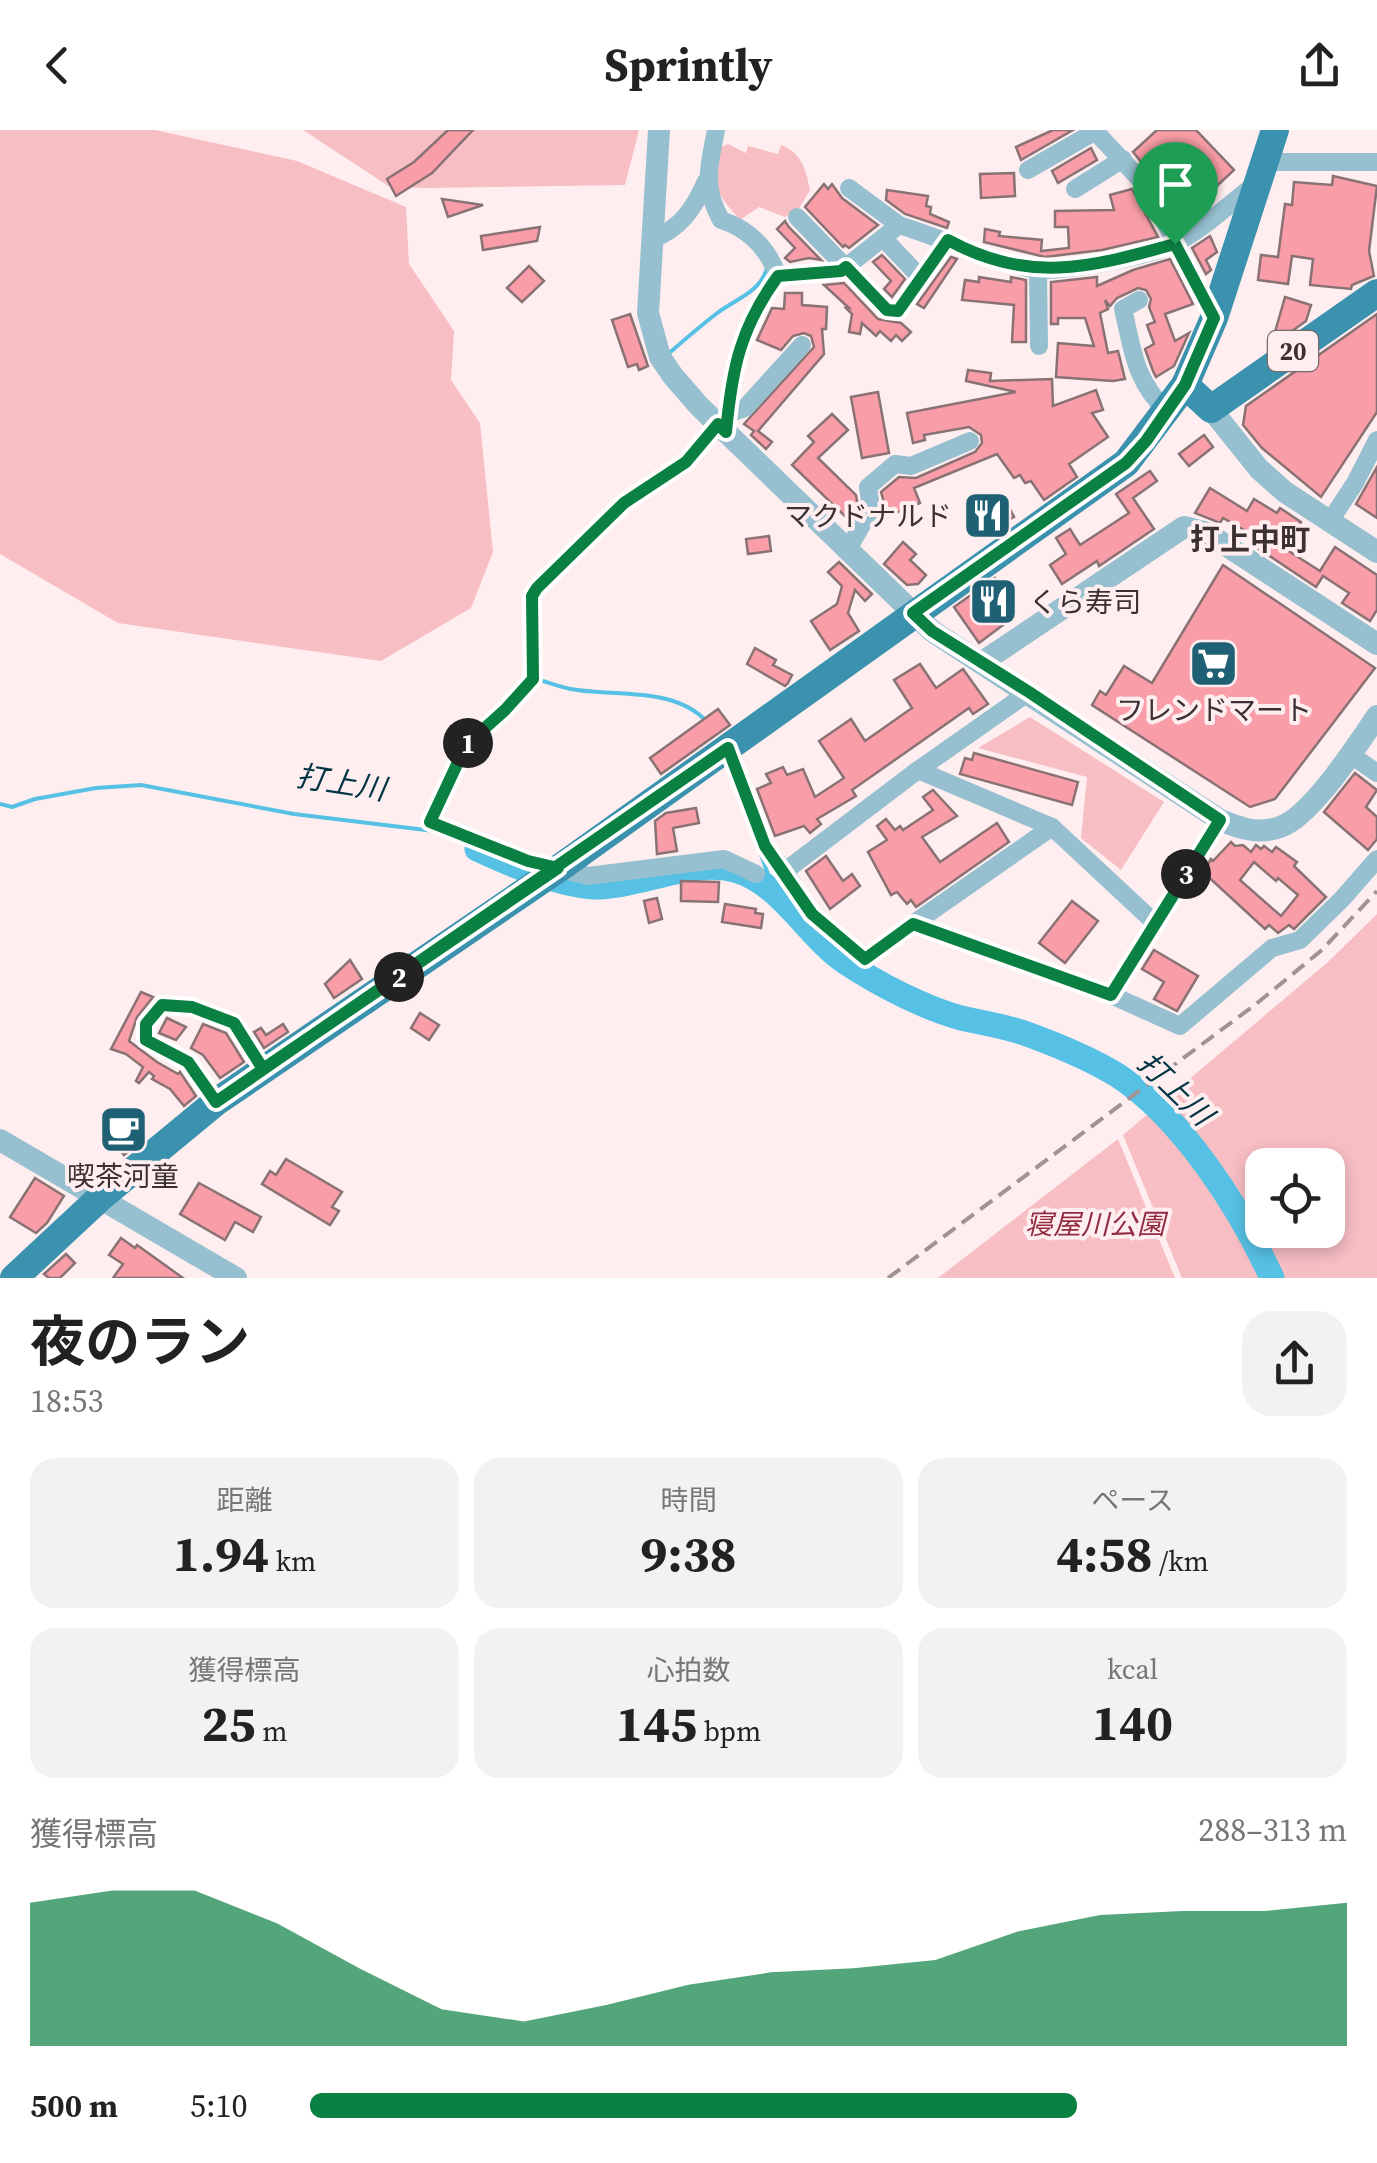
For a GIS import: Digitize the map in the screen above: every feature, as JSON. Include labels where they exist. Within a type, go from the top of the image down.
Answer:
[{"type":"main road","points":[[14,1278],[101,1197],[216,1102],[558,868],[1126,463],[1185,385],[1214,318],[1275,130]]},
{"type":"main road","name":"20","points":[[1210,409],[1377,293]]},
{"type":"main road","points":[[1185,385],[1210,409]]},
{"type":"street","points":[[659,130],[648,313],[660,357],[673,376],[932,631],[1220,820],[1239,828],[1279,828],[1296,820],[1351,756],[1377,716]]},
{"type":"street","points":[[650,240],[667,234],[697,202],[706,180],[716,130]]},
{"type":"street","points":[[1028,170],[1095,131],[1147,187],[1214,318]]},
{"type":"street","points":[[1075,188],[1124,159]]},
{"type":"street","points":[[849,188],[899,226],[948,240],[972,254],[1038,270],[1104,263],[1175,244],[1261,172],[1377,162]]},
{"type":"street","points":[[706,180],[721,220],[732,223],[761,244],[778,276]]},
{"type":"street","points":[[797,217],[887,310],[898,311],[948,240]]},
{"type":"street","points":[[724,423],[741,339],[757,304],[778,276],[841,271],[899,226]]},
{"type":"street","points":[[883,238],[921,278]]},
{"type":"street","points":[[1038,270],[1040,346]]},
{"type":"street","points":[[1139,300],[1124,308],[1139,378],[1167,411]]},
{"type":"street","points":[[756,874],[724,859],[588,876],[528,861],[430,822],[466,745],[533,679],[532,596],[537,588],[624,503],[686,462],[724,423],[746,408],[802,346]]},
{"type":"street","points":[[1210,409],[1259,469],[1285,492],[1377,552]]},
{"type":"street","points":[[1330,522],[1377,440]]},
{"type":"street","points":[[847,551],[871,509],[868,487],[895,464],[911,466],[970,441]]},
{"type":"street","points":[[981,664],[1184,527],[1206,533],[1377,644]]},
{"type":"street","points":[[785,871],[1029,692]]},
{"type":"street","points":[[728,748],[765,846],[812,914],[865,959],[1052,826]]},
{"type":"street","points":[[1351,756],[1377,773]]},
{"type":"street","points":[[918,770],[1052,826],[1156,924]]},
{"type":"street","points":[[1111,995],[1220,820]]},
{"type":"street","points":[[913,924],[1111,995],[1180,1026],[1272,948],[1300,940],[1377,859]]},
{"type":"street","points":[[216,1102],[188,1062],[146,1040],[146,1024],[162,1005],[192,1007],[234,1023],[263,1069]]},
{"type":"street","points":[[0,1140],[236,1278]]},
{"type":"green space","points":[[0,130],[155,130],[297,161],[406,207],[409,264],[454,331],[451,380],[480,423],[493,552],[471,608],[381,661],[118,623],[0,554]]},
{"type":"green space","points":[[303,130],[639,130],[625,185],[423,188],[390,187]]},
{"type":"green space","points":[[728,144],[746,153],[748,146],[778,154],[781,145],[794,153],[805,169],[810,190],[798,210],[785,217],[759,207],[740,220],[717,187],[719,148]]},
{"type":"green space","points":[[1030,717],[1164,802],[1121,870],[1081,838],[1087,777],[978,748]]},
{"type":"green space","name":"寝屋川公園","points":[[1377,914],[1377,1278],[1182,1278],[1123,1135],[1328,962]]},
{"type":"green space","name":"寝屋川公園","points":[[1118,1139],[1175,1278],[938,1278]]},
{"type":"building","points":[[448,130],[473,130],[432,173],[396,196],[387,179],[414,162]]},
{"type":"building","points":[[1053,130],[1073,130],[1021,160],[1016,147]]},
{"type":"building","points":[[1157,130],[1196,130],[1234,170],[1185,216],[1133,152]]},
{"type":"building","points":[[1091,148],[1097,160],[1058,183],[1052,171]]},
{"type":"building","points":[[1014,173],[1015,196],[981,198],[980,174]]},
{"type":"building","points":[[1333,176],[1377,186],[1369,251],[1374,276],[1351,289],[1310,285],[1313,259],[1292,256],[1288,284],[1258,280],[1261,255],[1278,257],[1285,204],[1292,205],[1294,182],[1332,185]]},
{"type":"building","points":[[824,184],[828,189],[832,184],[842,198],[878,225],[849,248],[843,247],[805,207]]},
{"type":"building","points":[[1132,189],[1158,237],[1102,250],[1045,257],[984,242],[985,229],[1000,232],[999,236],[1042,240],[1041,251],[1069,248],[1068,227],[1055,227],[1055,211],[1114,210],[1110,195]]},
{"type":"building","points":[[887,190],[928,196],[926,206],[931,207],[930,214],[949,222],[947,228],[905,214],[886,200]]},
{"type":"building","points":[[442,199],[483,205],[448,217]]},
{"type":"building","points":[[785,221],[821,260],[790,262],[785,258],[795,248],[777,229]]},
{"type":"building","points":[[540,227],[537,241],[483,250],[481,236]]},
{"type":"building","points":[[1210,236],[1217,252],[1206,260],[1211,270],[1206,274],[1192,248]]},
{"type":"building","points":[[882,255],[905,279],[892,297],[884,289],[891,281],[873,262]]},
{"type":"building","points":[[951,257],[957,259],[924,308],[917,304]]},
{"type":"building","points":[[1170,259],[1193,304],[1165,314],[1175,341],[1189,333],[1174,366],[1156,377],[1153,371],[1145,349],[1154,344],[1147,325],[1155,322],[1149,307],[1151,299],[1146,290],[1138,288],[1110,306],[1105,300],[1108,309],[1100,313],[1108,353],[1118,351],[1125,379],[1056,377],[1058,343],[1094,346],[1085,318],[1058,318],[1058,324],[1051,324],[1051,282],[1097,277],[1097,286]]},
{"type":"building","points":[[529,266],[544,281],[522,302],[507,288]]},
{"type":"building","points":[[979,277],[1026,280],[1026,342],[1012,342],[1014,305],[962,300],[965,280],[979,282]]},
{"type":"building","points":[[844,283],[878,319],[901,323],[911,332],[902,341],[896,335],[891,341],[880,331],[876,336],[862,323],[860,334],[849,332],[849,308],[824,285]]},
{"type":"building","points":[[785,293],[802,293],[802,305],[827,307],[826,329],[822,329],[824,354],[758,431],[772,442],[766,449],[744,424],[814,347],[811,336],[804,333],[793,336],[781,350],[757,340],[772,308],[784,309]]},
{"type":"building","points":[[1285,297],[1311,305],[1306,321],[1271,346]]},
{"type":"building","points":[[630,314],[648,366],[639,370],[637,364],[628,367],[612,320]]},
{"type":"building","points":[[1377,314],[1377,412],[1321,497],[1262,448],[1243,425],[1246,406]]},
{"type":"building","points":[[968,370],[991,373],[990,381],[1052,379],[1053,406],[1096,390],[1103,410],[1092,413],[1108,437],[1069,464],[1077,477],[1044,500],[1031,481],[1025,483],[1020,475],[1014,478],[997,454],[914,488],[920,503],[888,516],[881,492],[899,477],[916,478],[975,452],[982,443],[981,435],[969,427],[924,435],[925,440],[913,443],[907,413],[1016,392],[966,381]]},
{"type":"building","points":[[878,392],[889,453],[862,458],[851,397]]},
{"type":"building","points":[[832,414],[848,430],[818,458],[856,495],[858,506],[850,521],[792,465],[814,442],[808,436]]},
{"type":"building","points":[[1204,435],[1213,447],[1189,466],[1179,454]]},
{"type":"building","points":[[1377,467],[1377,518],[1356,504]]},
{"type":"building","points":[[1150,471],[1157,481],[1133,498],[1154,529],[1099,566],[1097,561],[1062,584],[1050,565],[1066,554],[1056,538],[1070,529],[1080,545],[1129,513],[1116,494]]},
{"type":"building","points":[[1210,488],[1247,511],[1254,499],[1277,513],[1280,508],[1301,522],[1284,548],[1320,571],[1335,547],[1377,575],[1377,610],[1370,621],[1342,603],[1349,593],[1323,576],[1316,587],[1256,547],[1261,540],[1223,518],[1220,523],[1195,513]]},
{"type":"building","points":[[1000,497],[1014,517],[981,534],[970,516]]},
{"type":"building","points":[[769,536],[771,551],[748,554],[746,539]]},
{"type":"building","points":[[903,542],[916,554],[910,560],[926,575],[918,584],[907,585],[884,564]]},
{"type":"building","points":[[839,562],[872,594],[865,601],[855,590],[848,613],[859,631],[830,650],[811,621],[837,604],[842,586],[828,572]]},
{"type":"building","points":[[1223,565],[1375,668],[1275,799],[1250,807],[1092,705],[1100,691],[1106,695],[1124,666],[1152,683]]},
{"type":"building","points":[[995,578],[1010,600],[1006,603],[1015,616],[979,643],[954,607]]},
{"type":"building","points":[[755,648],[776,660],[773,665],[792,675],[785,686],[747,664]]},
{"type":"building","points":[[920,664],[936,688],[963,669],[988,704],[973,714],[969,708],[852,790],[856,796],[817,819],[821,824],[810,833],[804,826],[775,836],[757,789],[771,783],[766,774],[783,767],[787,775],[803,769],[815,797],[844,778],[819,741],[851,719],[865,741],[912,708],[894,680]]},
{"type":"building","points":[[718,709],[730,725],[661,774],[650,758]]},
{"type":"building","points":[[974,753],[1078,782],[1072,805],[960,774],[965,758],[972,760]]},
{"type":"building","points":[[1355,773],[1377,790],[1366,807],[1377,817],[1377,839],[1368,850],[1324,812]]},
{"type":"building","points":[[933,790],[957,816],[922,837],[940,862],[997,823],[1009,842],[916,907],[911,900],[907,904],[897,892],[891,895],[868,852],[887,840],[877,826],[886,819],[895,830],[900,826],[903,830],[933,810],[923,797]]},
{"type":"building","points":[[696,808],[699,823],[673,828],[677,851],[657,854],[655,821],[666,813]]},
{"type":"building","points":[[1231,842],[1251,852],[1256,845],[1272,852],[1276,847],[1297,862],[1294,866],[1326,897],[1294,929],[1289,925],[1278,933],[1269,925],[1265,929],[1203,872]],"holes":[[[1254,862],[1276,881],[1278,878],[1298,895],[1281,916],[1240,880]]]},
{"type":"building","points":[[826,856],[843,881],[852,874],[860,886],[830,909],[806,871]]},
{"type":"building","points":[[681,881],[719,882],[718,902],[681,901]]},
{"type":"building","points":[[657,898],[662,919],[649,923],[644,901]]},
{"type":"building","points":[[1072,901],[1098,921],[1065,963],[1039,943]]},
{"type":"building","points":[[725,904],[756,909],[755,913],[763,914],[761,928],[722,922]]},
{"type":"building","points":[[1154,950],[1198,976],[1177,1011],[1154,999],[1164,982],[1142,969]]},
{"type":"building","points":[[350,960],[362,979],[334,998],[325,984]]},
{"type":"building","points":[[141,992],[153,997],[137,1017],[129,1041],[157,1062],[180,1072],[196,1096],[184,1106],[149,1072],[139,1083],[136,1081],[143,1067],[111,1049]]},
{"type":"building","points":[[420,1013],[439,1025],[429,1040],[411,1028]]},
{"type":"building","points":[[167,1018],[186,1027],[176,1040],[159,1033]]},
{"type":"building","points":[[203,1024],[226,1033],[244,1062],[220,1078],[203,1055],[191,1048]]},
{"type":"building","points":[[283,1024],[288,1032],[264,1048],[254,1032],[261,1028],[266,1035]]},
{"type":"building","points":[[130,1128],[141,1141],[124,1155],[113,1142]]},
{"type":"building","points":[[286,1159],[342,1192],[332,1207],[339,1211],[330,1225],[262,1184],[270,1171],[276,1175]]},
{"type":"building","points":[[35,1178],[64,1196],[36,1233],[10,1217]]},
{"type":"building","points":[[199,1183],[261,1217],[253,1232],[235,1222],[225,1240],[180,1214]]},
{"type":"building","points":[[121,1238],[183,1278],[113,1278],[123,1264],[109,1255]]},
{"type":"building","points":[[66,1254],[75,1263],[60,1278],[44,1274]]},
{"type":"waterway","name":"打上川","points":[[667,355],[716,314],[753,290],[767,268]]},
{"type":"waterway","name":"打上川","points":[[540,680],[571,689],[661,698],[694,711],[707,722]]},
{"type":"waterway","name":"打上川","points":[[0,804],[12,807],[96,788],[141,785],[294,814],[434,831]]},
{"type":"waterway","name":"打上川","points":[[477,849],[537,874],[586,886],[617,885],[718,867],[751,876],[780,898],[831,951],[886,986],[946,1013],[1019,1031],[1061,1047],[1117,1075],[1141,1093],[1207,1166],[1272,1278]]},
{"type":"waterway","name":"打上川","points":[[761,854],[775,895]]},
{"type":"railway","points":[[888,1278],[1256,1004],[1322,950],[1377,891]]},
{"type":"place","name":"マクドナルド","points":[[987,516]]},
{"type":"place","name":"くら寿司","points":[[994,602]]},
{"type":"place","name":"フレンドマート","points":[[1214,663]]},
{"type":"place","name":"喫茶河童","points":[[123,1129]]},
{"type":"district","name":"打上中町","points":[[1250,540]]},
{"type":"route","points":[[1175,244],[1104,263],[1038,270],[972,254],[948,240],[898,311],[887,310],[846,267],[841,271],[778,276],[757,304],[741,339],[726,432],[718,424],[686,462],[624,503],[537,588],[532,596],[533,679],[466,745],[430,822],[528,861],[558,868],[263,1069],[234,1023],[192,1007],[162,1005],[146,1024],[146,1040],[188,1062],[216,1102],[558,868],[728,748],[765,846],[812,914],[865,959],[913,924],[1111,995],[1220,820],[932,631],[913,613],[1105,479],[1146,441],[1185,385],[1214,318],[1175,244]]}]
